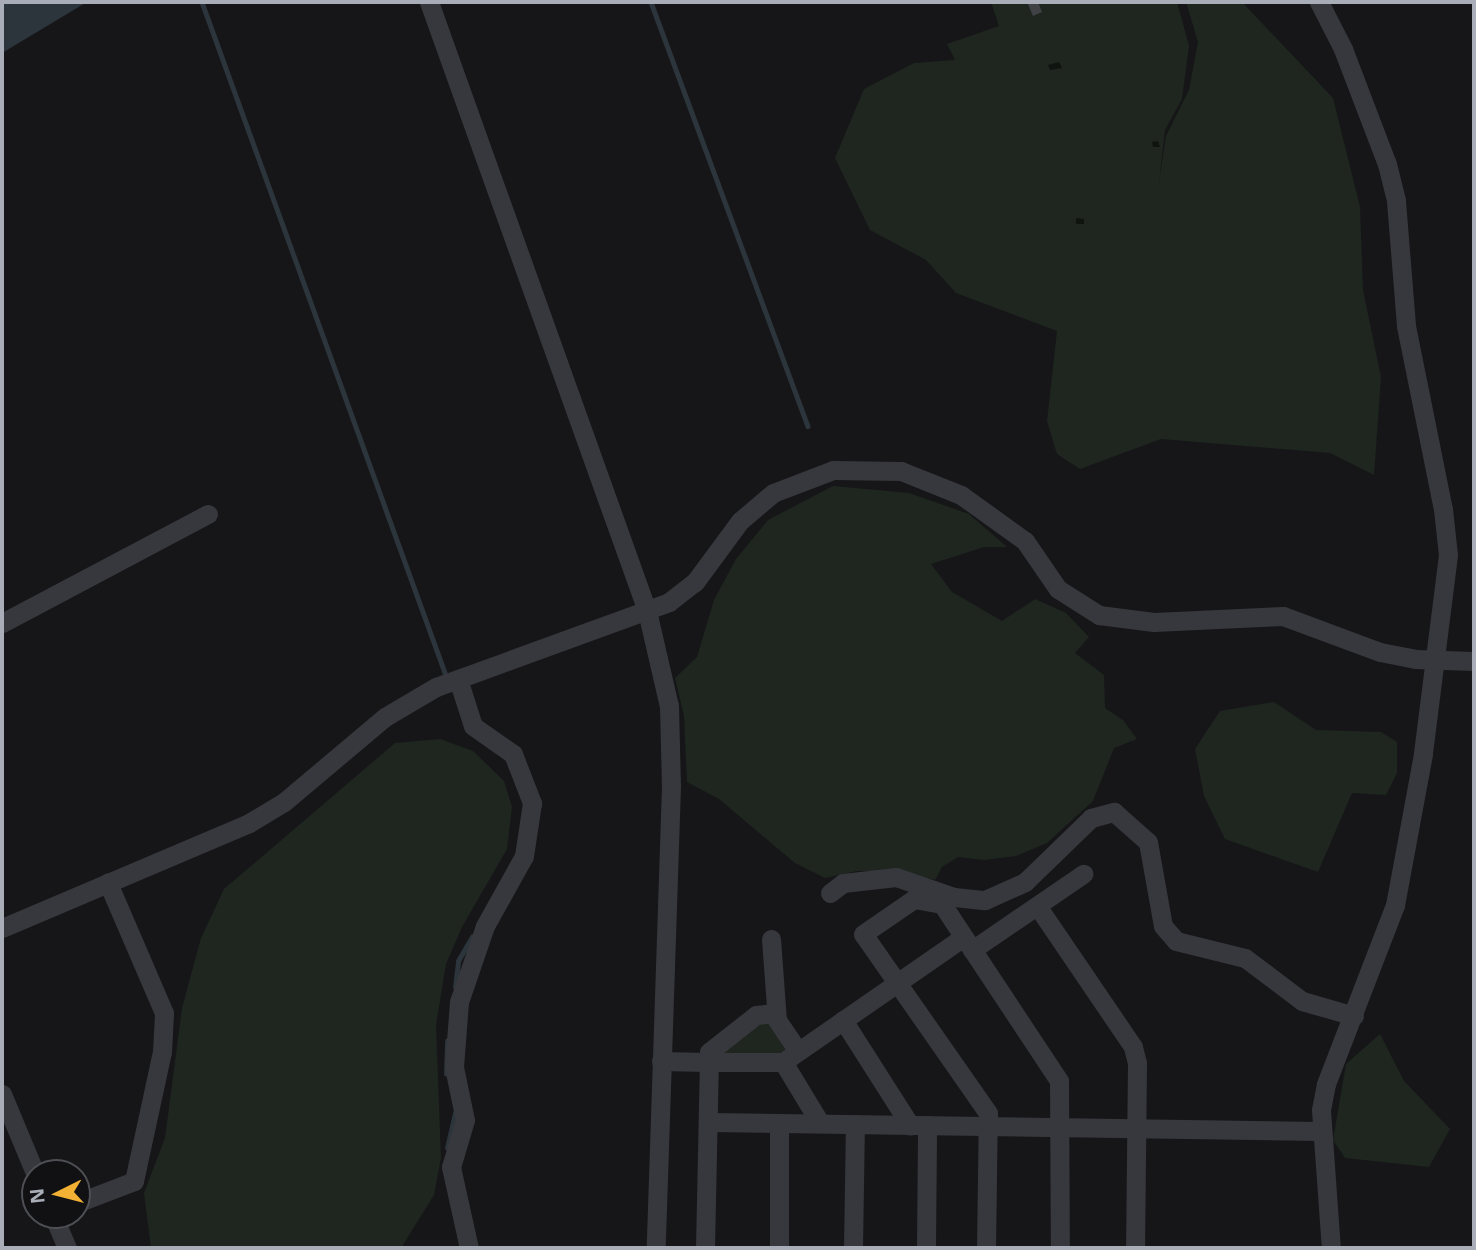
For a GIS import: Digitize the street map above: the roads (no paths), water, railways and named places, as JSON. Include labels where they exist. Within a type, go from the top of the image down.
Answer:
[{"type":"street","points":[[429,2],[647,611],[669,706],[671,786],[656,1248]]},
{"type":"street","points":[[1319,2],[1343,49],[1387,164],[1396,201],[1406,326],[1443,509],[1448,555],[1437,661],[1395,905],[1326,1084],[1320,1131],[1331,1248]]},
{"type":"street","points":[[2,928],[248,823],[291,796],[385,717],[452,681],[669,602],[695,582],[740,521],[773,493],[833,470],[876,468],[930,480],[991,512],[1025,541],[1058,589],[1099,615],[1154,622],[1283,616],[1380,652],[1437,661],[1474,661]]},
{"type":"street","points":[[2,623],[208,514]]},
{"type":"street","points":[[452,681],[473,726],[513,754],[532,810],[524,856],[485,926],[459,1002],[454,1067],[465,1120],[451,1167],[469,1248]]},
{"type":"street","points":[[830,893],[843,883],[886,877],[954,897],[985,900],[1025,882],[1091,818],[1114,812],[1148,842],[1163,926],[1176,941],[1245,958],[1302,1001],[1354,1016]]},
{"type":"street","points":[[661,1061],[712,1062],[791,1057],[898,982],[1038,907],[1083,874]]},
{"type":"street","points":[[91,1198],[134,1181],[162,1052],[164,1013],[108,883]]},
{"type":"street","points":[[986,1248],[988,1113],[863,934],[914,899],[942,904],[1059,1082],[1060,1248]]},
{"type":"street","points":[[1038,907],[1133,1047],[1137,1063],[1135,1248]]},
{"type":"street","points":[[771,939],[776,1013],[791,1057],[820,1123]]},
{"type":"street","points":[[705,1248],[712,1062],[709,1052],[756,1014],[776,1013]]},
{"type":"street","points":[[843,1020],[919,1125],[926,1248]]},
{"type":"street","points":[[2,1094],[29,1159]]},
{"type":"street","points":[[708,1122],[1320,1131]]},
{"type":"street","points":[[779,1123],[779,1248]]},
{"type":"street","points":[[853,1248],[855,1124]]},
{"type":"street","points":[[59,1229],[67,1248]]},
{"type":"waterway","points":[[202,2],[447,678]]},
{"type":"waterway","points":[[651,2],[808,426]]},
{"type":"waterway","points":[[455,987],[458,961],[472,937]]},
{"type":"waterway","points":[[446,1074],[447,1041]]},
{"type":"waterway","points":[[447,1148],[455,1113]]}]
